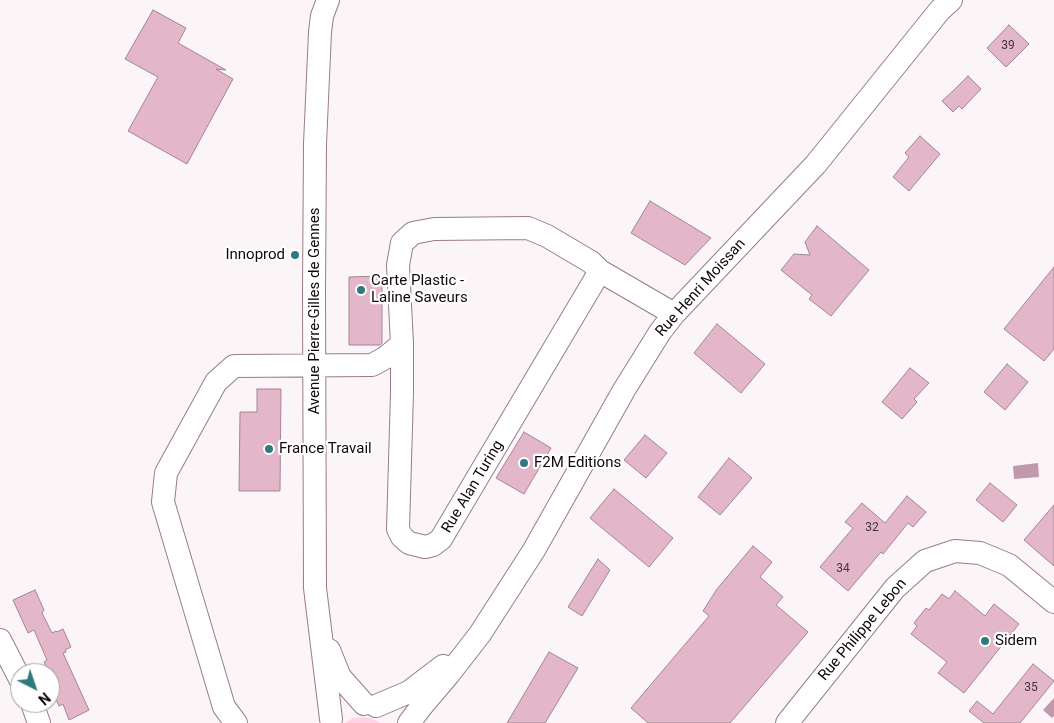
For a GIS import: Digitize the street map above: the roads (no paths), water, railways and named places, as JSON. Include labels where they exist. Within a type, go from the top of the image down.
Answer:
[{"type":"street","name":"Avenue Pierre-Gilles de Gennes","points":[[328,0],[322,16],[320,32],[315,144],[314,366],[315,588],[330,721]]},
{"type":"street","name":"Rue Henri Moissan","points":[[409,723],[480,634],[534,550],[642,358],[660,332],[674,314],[816,164],[940,10],[951,0]]},
{"type":"street","name":"Rue Alan Turing","points":[[600,271],[441,540],[434,545],[425,547],[409,543],[402,538],[398,530],[402,344],[398,265],[402,243],[414,233],[434,229],[528,228],[547,236],[592,262],[600,271],[674,314]]},
{"type":"street","points":[[236,723],[224,707],[163,502],[166,473],[216,382],[234,366],[372,365],[386,358],[402,344]]},
{"type":"street","points":[[372,365],[387,376],[402,393]]},
{"type":"street","name":"Rue Philippe Lebon","points":[[787,723],[895,588],[925,561],[955,551],[980,553],[1008,565],[1054,602]]},
{"type":"street","name":"Avenue Pierre-Gilles de Gennes","points":[[319,624],[340,677],[370,705],[387,712],[397,723]]},
{"type":"street","name":"Rue Henri Moissan","points":[[330,721],[340,711],[352,705],[370,705],[409,692],[437,672],[480,634]]},
{"type":"street","points":[[0,640],[12,663]]},
{"type":"place","name":"Innoprod","points":[[295,255]]},
{"type":"place","name":"Carte Plastic - Laline Saveurs","points":[[361,290]]},
{"type":"place","name":"France Travail","points":[[269,449]]},
{"type":"place","name":"F2M Editions","points":[[524,463]]},
{"type":"place","name":"Sidem","points":[[985,641]]}]
